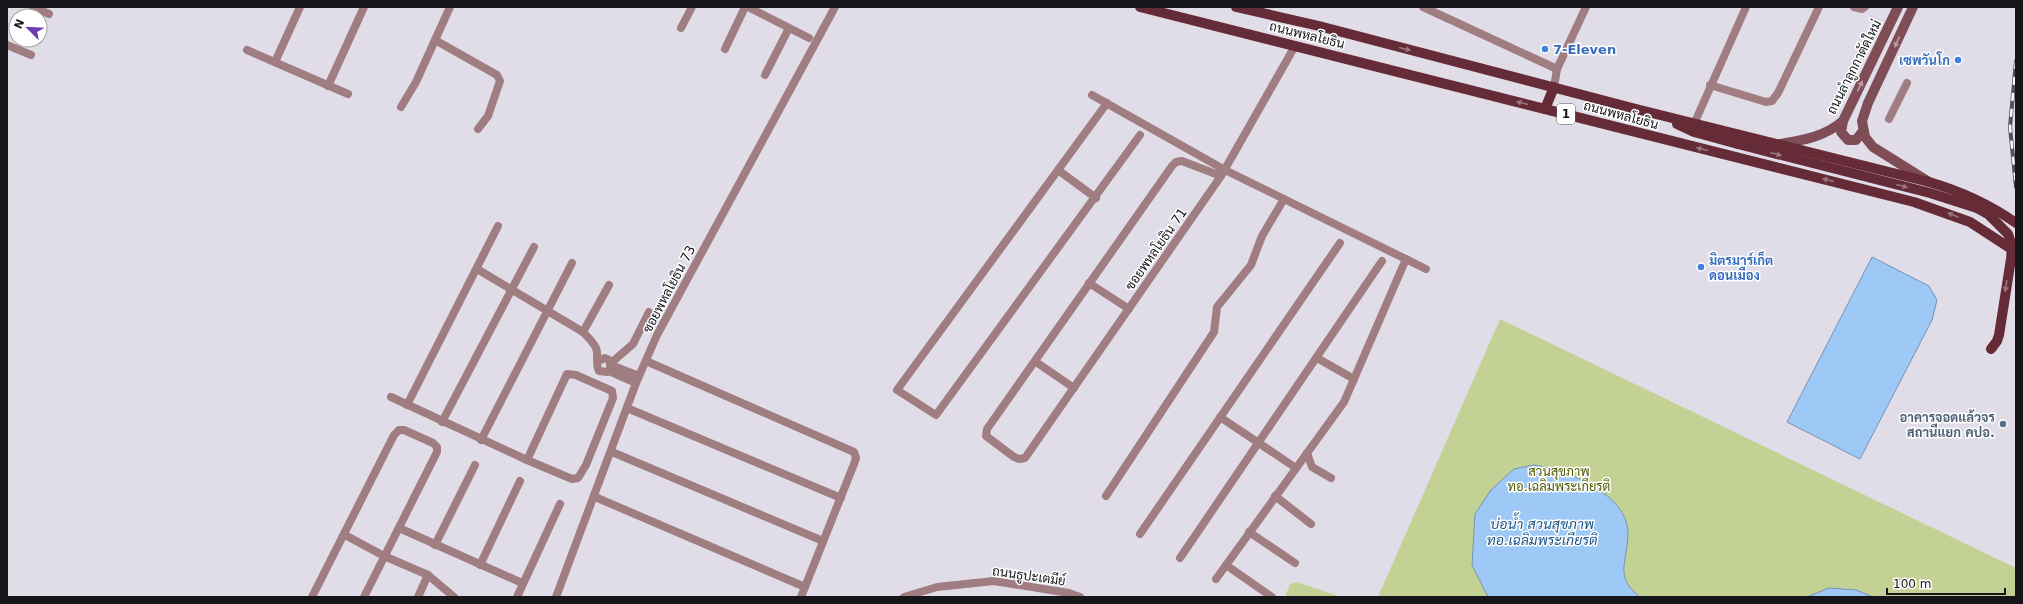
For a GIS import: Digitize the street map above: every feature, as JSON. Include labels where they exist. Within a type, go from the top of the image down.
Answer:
[{"type":"main road","name":"ถนนพหลโยธิน","points":[[1140,7],[1920,203],[1970,222],[2016,252]]},
{"type":"main road","name":"ถนนพหลโยธิน","points":[[1236,7],[1319,26],[1694,124],[1780,144],[1928,182],[1974,198],[2016,223]]},
{"type":"main road","name":"ถนนลำลูกกาตัดใหม่","points":[[1780,144],[1820,136],[1833,130],[1843,121],[1898,7]]},
{"type":"main road","name":"ถนนลำลูกกาตัดใหม่","points":[[1863,131],[1863,114],[1913,7]]},
{"type":"main road","points":[[1545,109],[1554,87]]},
{"type":"main road","points":[[1657,114],[1694,132],[1930,193],[1977,208],[1988,214],[2008,234],[2012,246],[1997,341],[1991,349]]},
{"type":"main road","points":[[1843,121],[1841,132],[1848,140],[1856,140],[1863,131],[1868,142],[1873,148],[1928,182]]},
{"type":"street","points":[[33,7],[49,14]]},
{"type":"street","points":[[275,62],[300,7]]},
{"type":"street","points":[[328,86],[364,7]]},
{"type":"street","points":[[401,107],[416,82],[450,7]]},
{"type":"street","points":[[681,28],[692,7]]},
{"type":"street","points":[[725,49],[746,7],[809,38]]},
{"type":"street","name":"ซอยพหลโยธิน 73","points":[[556,597],[638,380],[657,334],[835,7]]},
{"type":"street","points":[[1423,7],[1432,9],[1557,69]]},
{"type":"street","points":[[1554,87],[1557,69],[1586,7]]},
{"type":"street","points":[[1694,124],[1710,85],[1746,7]]},
{"type":"street","points":[[1710,85],[1766,102],[1772,101],[1778,93],[1819,7]]},
{"type":"street","points":[[1854,7],[1862,9],[1865,7]]},
{"type":"street","points":[[765,75],[789,28]]},
{"type":"street","points":[[435,40],[497,75],[500,81],[488,116],[478,129]]},
{"type":"street","points":[[7,45],[31,55]]},
{"type":"street","name":"ซอยพหลโยธิน 71","points":[[1036,362],[987,429],[986,434],[1014,457],[1019,459],[1025,458],[1223,173],[1295,46]]},
{"type":"street","points":[[247,50],[348,94]]},
{"type":"street","points":[[1888,119],[1907,83]]},
{"type":"street","points":[[1092,95],[1223,173]]},
{"type":"street","points":[[1107,103],[897,390],[936,415],[1096,198],[1140,135]]},
{"type":"street","points":[[1074,388],[1036,362],[1176,162],[1182,161],[1223,173],[1284,199],[1426,269]]},
{"type":"street","points":[[1058,170],[1096,198]]},
{"type":"street","points":[[1106,496],[1214,332],[1216,307],[1251,265],[1262,236],[1284,199]]},
{"type":"street","points":[[407,405],[498,226]]},
{"type":"street","points":[[1140,534],[1340,243]]},
{"type":"street","points":[[442,422],[534,247]]},
{"type":"street","points":[[1216,579],[1344,402],[1406,259]]},
{"type":"street","points":[[1180,558],[1382,261]]},
{"type":"street","points":[[482,440],[546,310],[572,263]]},
{"type":"street","points":[[477,269],[582,332],[595,347],[599,371],[596,384]]},
{"type":"street","points":[[1090,283],[1128,309]]},
{"type":"street","points":[[582,332],[609,285]]},
{"type":"street","points":[[599,371],[604,373],[633,344],[649,312]]},
{"type":"street","points":[[598,361],[605,358],[610,366],[638,380]]},
{"type":"street","points":[[1317,358],[1354,379]]},
{"type":"street","points":[[646,361],[854,452],[856,458],[801,597]]},
{"type":"street","points":[[391,397],[442,422],[527,460],[572,479],[578,478],[586,465],[613,398],[610,390],[576,375],[568,374],[527,460]]},
{"type":"street","points":[[628,408],[841,498]]},
{"type":"street","points":[[1220,417],[1296,468]]},
{"type":"street","points":[[312,597],[394,435],[399,430],[404,430],[433,443],[437,447],[437,452],[364,597]]},
{"type":"street","points":[[612,452],[823,541]]},
{"type":"street","points":[[1307,452],[1312,467],[1330,478]]},
{"type":"street","points":[[435,545],[475,465]]},
{"type":"street","points":[[480,565],[520,481]]},
{"type":"street","points":[[1275,496],[1311,524]]},
{"type":"street","points":[[595,497],[805,587]]},
{"type":"street","points":[[517,597],[522,583],[560,504]]},
{"type":"street","points":[[399,528],[522,583]]},
{"type":"street","points":[[1249,532],[1295,564]]},
{"type":"street","points":[[345,534],[384,556],[428,575],[454,597]]},
{"type":"street","points":[[1226,565],[1272,597]]},
{"type":"street","points":[[418,597],[428,575]]},
{"type":"street","name":"ถนนธูปะเตมีย์","points":[[904,597],[937,587],[994,581],[1069,593],[1080,597]]},
{"type":"green space","name":"สวนสุขภาพ ทอ.เฉลิมพระเกียรติ","points":[[1500,319],[2016,568],[2016,597],[1378,597]]},
{"type":"green space","points":[[1297,582],[1341,597],[1285,597],[1290,584]]},
{"type":"water","points":[[1872,257],[1929,286],[1937,300],[1932,320],[1860,459],[1787,422]]},
{"type":"water","name":"บ่อน้ำ สวนสุขภาพ ทอ.เฉลิมพระเกียรติ","points":[[1534,465],[1547,467],[1578,478],[1607,495],[1618,506],[1625,519],[1628,533],[1624,575],[1632,589],[1640,597],[1488,597],[1472,565],[1475,514],[1491,490],[1514,469]]},
{"type":"water","points":[[1829,588],[1856,590],[1873,597],[1807,597]]},
{"type":"railway","points":[[2016,61],[2010,127],[2016,187]]},
{"type":"place","name":"7-Eleven","points":[[1545,49]]},
{"type":"place","name":"เซพวันโก","points":[[1958,60]]},
{"type":"place","name":"มิตรมาร์เก็ต ดอนเมือง","points":[[1701,267]]},
{"type":"place","name":"อาคารจอดแล้วจร สถานีแยก คปอ.","points":[[2003,424]]}]
